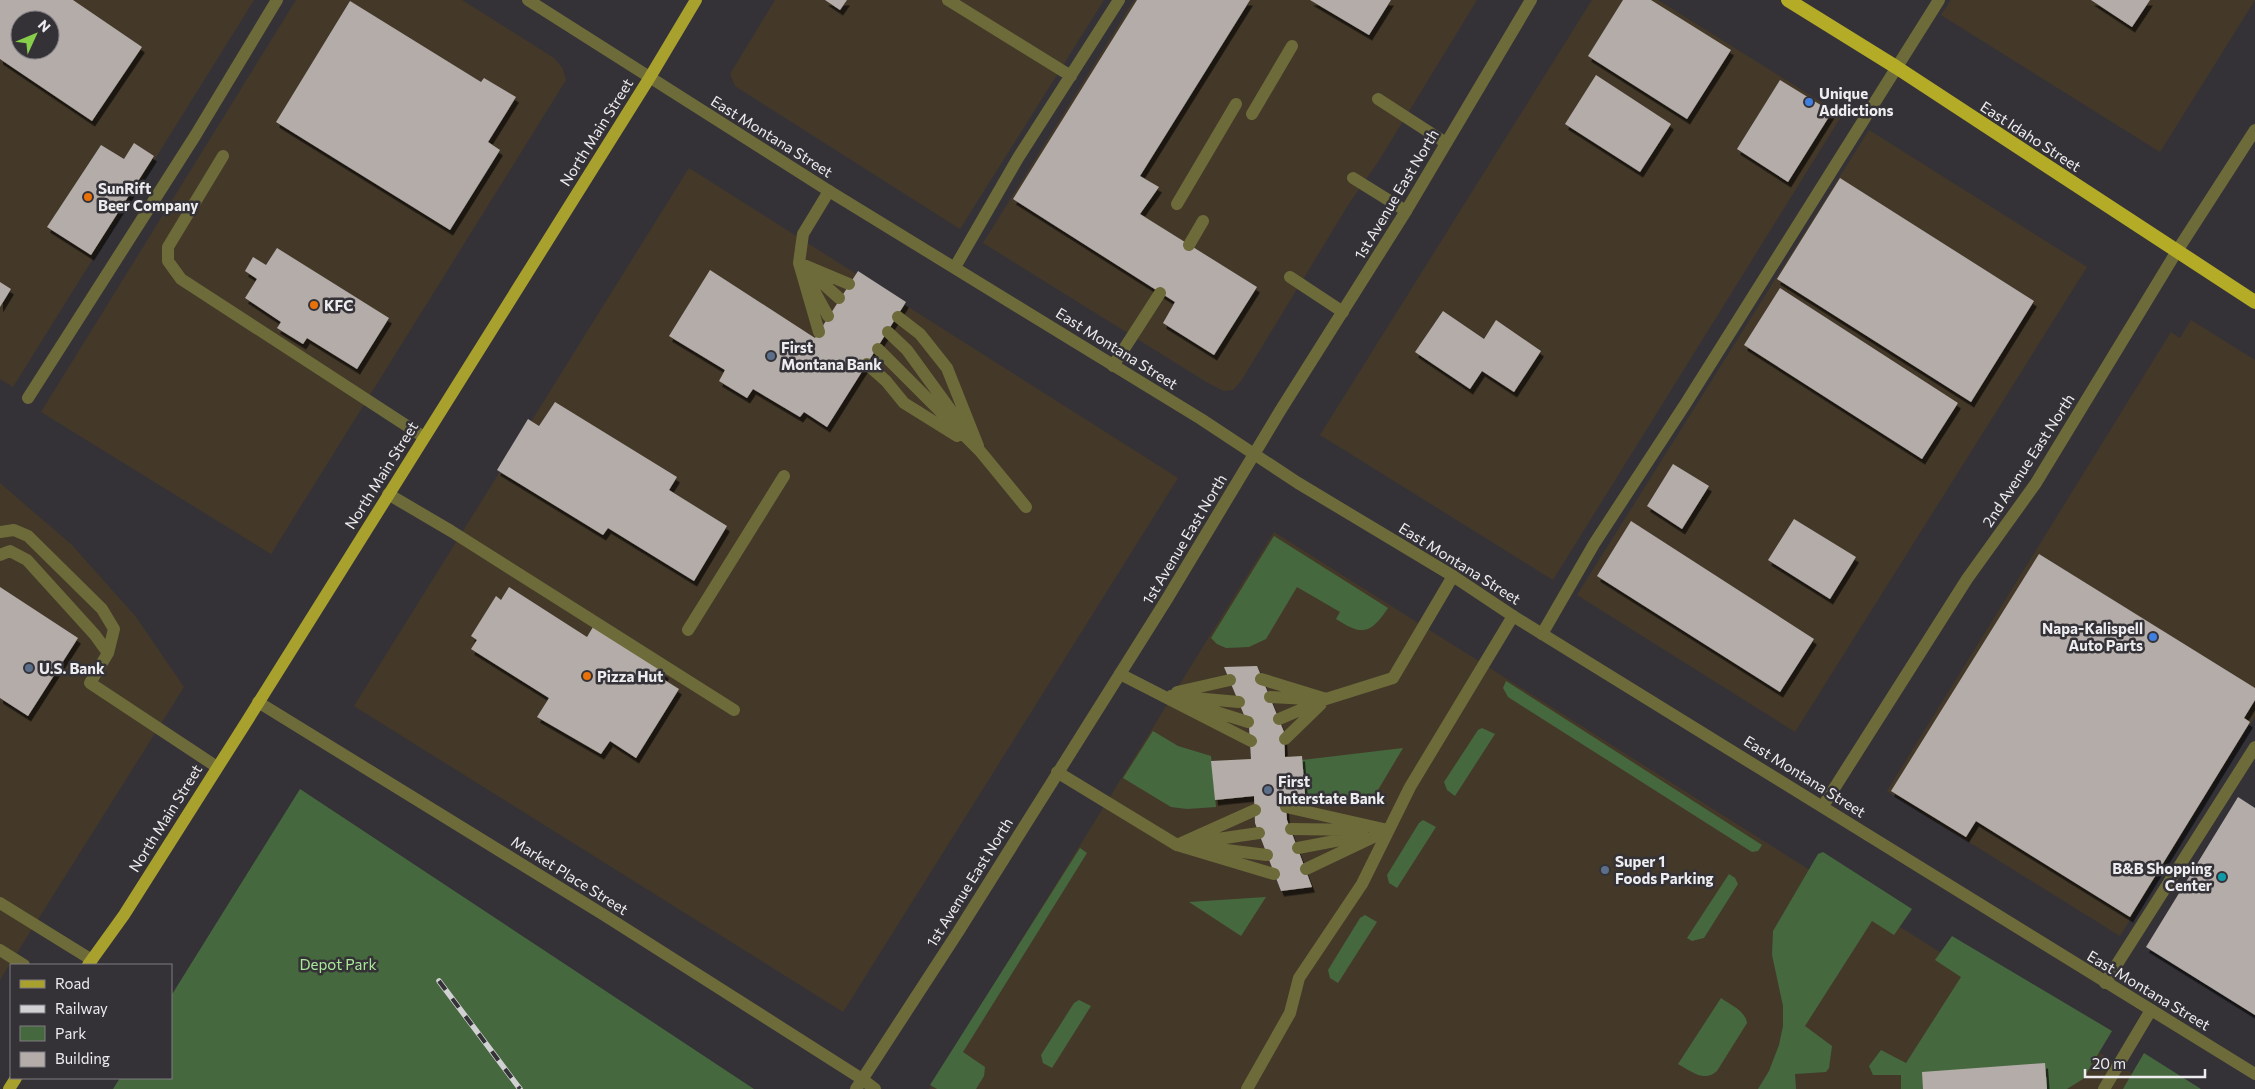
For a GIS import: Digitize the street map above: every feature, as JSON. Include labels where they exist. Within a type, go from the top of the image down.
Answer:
[{"type":"highway","name":"East Idaho Street","points":[[1788,0],[1896,68],[2255,302]]},
{"type":"main road","name":"North Main Street","points":[[90,963],[124,915],[650,77],[696,0]]},
{"type":"street","points":[[28,398],[195,136],[277,0]]},
{"type":"street","name":"East Montana Street","points":[[528,0],[829,191],[1201,419],[1254,455],[1453,576],[1513,616],[2255,1074]]},
{"type":"street","points":[[948,0],[1071,76]]},
{"type":"street","points":[[955,267],[1014,166],[1119,0]]},
{"type":"street","name":"1st Avenue East North","points":[[859,1084],[958,932],[1224,507],[1254,455],[1406,211],[1531,0]]},
{"type":"street","points":[[1542,634],[1594,544],[1686,403],[1939,0]]},
{"type":"street","points":[[1252,114],[1292,46]]},
{"type":"street","points":[[1378,100],[1446,143]]},
{"type":"street","points":[[1177,204],[1236,104]]},
{"type":"street","name":"2nd Avenue East North","points":[[1823,806],[1967,579],[2036,483],[2177,251],[2255,130]]},
{"type":"street","points":[[222,156],[168,247],[168,260],[181,279],[424,437]]},
{"type":"street","points":[[1353,178],[1406,211]]},
{"type":"street","points":[[819,332],[800,263],[803,234],[829,191]]},
{"type":"street","points":[[1189,245],[1204,221]]},
{"type":"street","points":[[800,263],[849,284]]},
{"type":"street","points":[[800,263],[839,298]]},
{"type":"street","points":[[800,263],[828,316]]},
{"type":"street","points":[[1290,277],[1343,312]]},
{"type":"street","points":[[1113,366],[1160,293]]},
{"type":"street","points":[[898,316],[920,334],[947,368],[980,451]]},
{"type":"street","points":[[888,332],[907,350],[980,451],[1026,507]]},
{"type":"street","points":[[878,349],[980,451]]},
{"type":"street","points":[[867,364],[904,402],[980,451]]},
{"type":"street","points":[[688,630],[784,476]]},
{"type":"street","points":[[388,494],[451,531],[734,710]]},
{"type":"street","points":[[0,532],[14,530],[28,536],[102,609],[114,629],[108,652],[90,683],[217,766]]},
{"type":"street","points":[[0,555],[10,552],[27,560],[108,652]]},
{"type":"street","points":[[1279,719],[1326,699],[1393,678],[1453,576]]},
{"type":"street","points":[[1247,1089],[1290,1012],[1300,978],[1362,884],[1410,787],[1513,616]]},
{"type":"street","points":[[1120,674],[1251,741]]},
{"type":"street","points":[[1261,679],[1326,699]]},
{"type":"street","points":[[1163,695],[1230,680]]},
{"type":"street","points":[[1163,695],[1239,702]]},
{"type":"street","points":[[1163,695],[1248,722]]},
{"type":"street","points":[[1270,697],[1326,699]]},
{"type":"street","points":[[1285,739],[1326,699]]},
{"type":"street","name":"Market Place Street","points":[[258,702],[604,914],[859,1084],[875,1089]]},
{"type":"street","points":[[2105,983],[2255,747]]},
{"type":"street","points":[[1057,772],[1177,845],[1274,874]]},
{"type":"street","points":[[1286,807],[1388,830]]},
{"type":"street","points":[[1177,845],[1255,810]]},
{"type":"street","points":[[1291,829],[1388,830]]},
{"type":"street","points":[[1298,848],[1388,830]]},
{"type":"street","points":[[1306,868],[1388,830]]},
{"type":"street","points":[[1177,845],[1259,833]]},
{"type":"street","points":[[1177,845],[1267,855]]},
{"type":"street","points":[[0,903],[90,963]]},
{"type":"street","points":[[0,950],[22,964]]},
{"type":"street","points":[[2104,1089],[2151,1010]]},
{"type":"street","points":[[2097,1089],[2123,1058]]},
{"type":"street","points":[[2109,1089],[2123,1058]]},
{"type":"shaded area","points":[[0,0],[254,0],[13,387],[0,379]]},
{"type":"shaded area","points":[[296,0],[462,0],[554,58],[562,67],[566,80],[271,554],[41,412]]},
{"type":"shaded area","points":[[775,0],[1104,0],[960,229],[735,86],[730,74]]},
{"type":"shaded area","points":[[1134,0],[1477,0],[1378,162],[1350,202],[1241,381],[1233,390],[1224,391],[1208,383],[983,243]]},
{"type":"shaded area","points":[[1592,0],[1658,0],[1842,115],[1553,580],[1320,435]]},
{"type":"shaded area","points":[[1951,0],[2255,0],[2160,152],[1941,15]]},
{"type":"shaded area","points":[[1869,130],[2087,267],[1795,732],[1577,595]]},
{"type":"shaded area","points":[[689,168],[1178,478],[843,1012],[354,706]]},
{"type":"shaded area","points":[[2191,320],[2255,360],[2255,717],[2120,936],[1887,791],[2171,332],[2180,338]]},
{"type":"shaded area","points":[[0,483],[72,545],[136,617],[184,687],[0,980]]},
{"type":"shaded area","points":[[1274,532],[2157,1089],[929,1089]]},
{"type":"green space","points":[[1274,536],[1388,608],[1371,627],[1366,630],[1360,630],[1345,625],[1336,619],[1340,612],[1297,587],[1266,639],[1249,647],[1226,648],[1217,644],[1211,638]]},
{"type":"green space","points":[[1506,681],[1762,845],[1758,851],[1752,852],[1508,697],[1503,688]]},
{"type":"green space","points":[[1482,728],[1495,734],[1455,796],[1447,790],[1444,782],[1478,730]]},
{"type":"green space","points":[[1153,731],[1178,746],[1211,756],[1216,807],[1187,809],[1171,807],[1123,778]]},
{"type":"green space","points":[[1403,748],[1375,795],[1370,798],[1306,802],[1302,760]]},
{"type":"green space","name":"Depot Park","points":[[300,789],[754,1089],[113,1089],[119,1079],[172,1079],[172,994]]},
{"type":"green space","points":[[1423,820],[1436,827],[1397,888],[1389,883],[1387,875],[1419,823]]},
{"type":"green space","points":[[1080,848],[1087,853],[963,1052],[985,1067],[984,1076],[976,1089],[937,1089],[930,1085]]},
{"type":"green space","points":[[1823,852],[1912,909],[1894,935],[1872,921],[1805,1026],[1832,1046],[1829,1068],[1826,1072],[1795,1074],[1796,1089],[1758,1089],[1769,1071],[1779,1045],[1783,1026],[1783,1006],[1772,955],[1773,931],[1818,854]]},
{"type":"green space","points":[[1729,874],[1735,878],[1738,884],[1704,938],[1692,941],[1687,938]]},
{"type":"green space","points":[[1266,897],[1241,936],[1189,902]]},
{"type":"green space","points":[[1365,915],[1377,922],[1338,983],[1330,978],[1328,970],[1360,918]]},
{"type":"green space","points":[[1952,936],[2112,1031],[2083,1079],[2067,1089],[1901,1089],[1901,1075],[1873,1075],[1869,1066],[1881,1050],[1906,1063],[1961,977],[1935,960]]},
{"type":"green space","points":[[1721,998],[1737,1008],[1746,1018],[1747,1023],[1717,1071],[1707,1076],[1698,1075],[1678,1064]]},
{"type":"green space","points":[[1079,1000],[1091,1006],[1052,1068],[1043,1063],[1041,1055],[1074,1003]]},
{"type":"green space","points":[[2144,1053],[2201,1089],[2123,1089]]},
{"type":"building","points":[[0,0],[73,0],[142,47],[92,121],[0,59]]},
{"type":"building","points":[[825,0],[847,0],[840,10]]},
{"type":"building","points":[[1137,0],[1250,0],[1140,176],[1159,187],[1140,214],[1257,287],[1214,355],[1163,323],[1175,302],[1013,199]]},
{"type":"building","points":[[1310,0],[1391,0],[1369,35]]},
{"type":"building","points":[[1623,0],[1651,0],[1731,50],[1687,119],[1588,56]]},
{"type":"building","points":[[2091,0],[2150,0],[2132,27]]},
{"type":"building","points":[[350,1],[481,82],[484,78],[516,97],[488,142],[500,150],[450,230],[276,122]]},
{"type":"building","points":[[1596,75],[1671,124],[1640,172],[1565,124]]},
{"type":"building","points":[[1780,80],[1832,112],[1788,182],[1737,149]]},
{"type":"building","points":[[134,143],[154,156],[91,255],[47,227],[101,145],[124,159]]},
{"type":"building","points":[[1840,178],[2034,301],[1971,402],[1777,279]]},
{"type":"building","points":[[277,248],[389,318],[357,369],[307,338],[303,344],[277,328],[281,322],[245,298],[257,279],[245,271],[253,257],[266,265]]},
{"type":"building","points":[[710,270],[815,338],[858,271],[906,302],[827,427],[804,412],[800,417],[753,389],[747,398],[719,381],[725,370],[669,336]]},
{"type":"building","points":[[0,282],[11,289],[0,307]]},
{"type":"building","points":[[1780,288],[1958,403],[1922,459],[1744,345]]},
{"type":"building","points":[[1443,311],[1484,339],[1496,320],[1541,351],[1514,392],[1482,371],[1470,389],[1415,352]]},
{"type":"building","points":[[555,402],[677,477],[669,490],[727,526],[694,581],[608,528],[603,535],[497,470],[528,419],[539,426]]},
{"type":"building","points":[[1673,464],[1709,486],[1682,529],[1647,506]]},
{"type":"building","points":[[1794,519],[1856,557],[1830,599],[1768,560]]},
{"type":"building","points":[[1631,521],[1814,639],[1780,692],[1597,576]]},
{"type":"building","points":[[2039,554],[2255,688],[2255,700],[2244,718],[2250,722],[2130,917],[1976,821],[1966,837],[1891,791]]},
{"type":"building","name":"U.S. Bank","points":[[0,587],[78,638],[28,716],[0,698]]},
{"type":"building","points":[[509,587],[587,637],[593,627],[666,673],[663,679],[679,689],[636,758],[610,741],[601,754],[537,717],[549,698],[471,649],[477,640],[471,636],[496,596],[501,600]]},
{"type":"building","points":[[1257,666],[1284,732],[1285,757],[1302,756],[1305,794],[1287,796],[1286,807],[1287,820],[1312,887],[1281,891],[1255,823],[1254,796],[1215,800],[1211,761],[1251,759],[1249,727],[1224,667]]},
{"type":"building","name":"B&B Shopping Center","points":[[2238,797],[2255,808],[2255,1015],[2146,947]]},
{"type":"building","points":[[2045,1063],[2047,1089],[1923,1089],[1922,1072]]},
{"type":"railway","points":[[439,981],[520,1089]]},
{"type":"place","name":"Unique Addictions","points":[[1809,102]]},
{"type":"place","name":"SunRift Beer Company","points":[[88,197]]},
{"type":"place","name":"KFC","points":[[314,305]]},
{"type":"place","name":"First Montana Bank","points":[[771,356]]},
{"type":"place","name":"Napa-Kalispell Auto Parts","points":[[2153,637]]},
{"type":"place","name":"U.S. Bank","points":[[29,668]]},
{"type":"place","name":"Pizza Hut","points":[[587,676]]},
{"type":"place","name":"First Interstate Bank","points":[[1268,790]]},
{"type":"place","name":"Super 1 Foods Parking","points":[[1605,870]]},
{"type":"place","name":"B&B Shopping Center","points":[[2222,877]]}]
